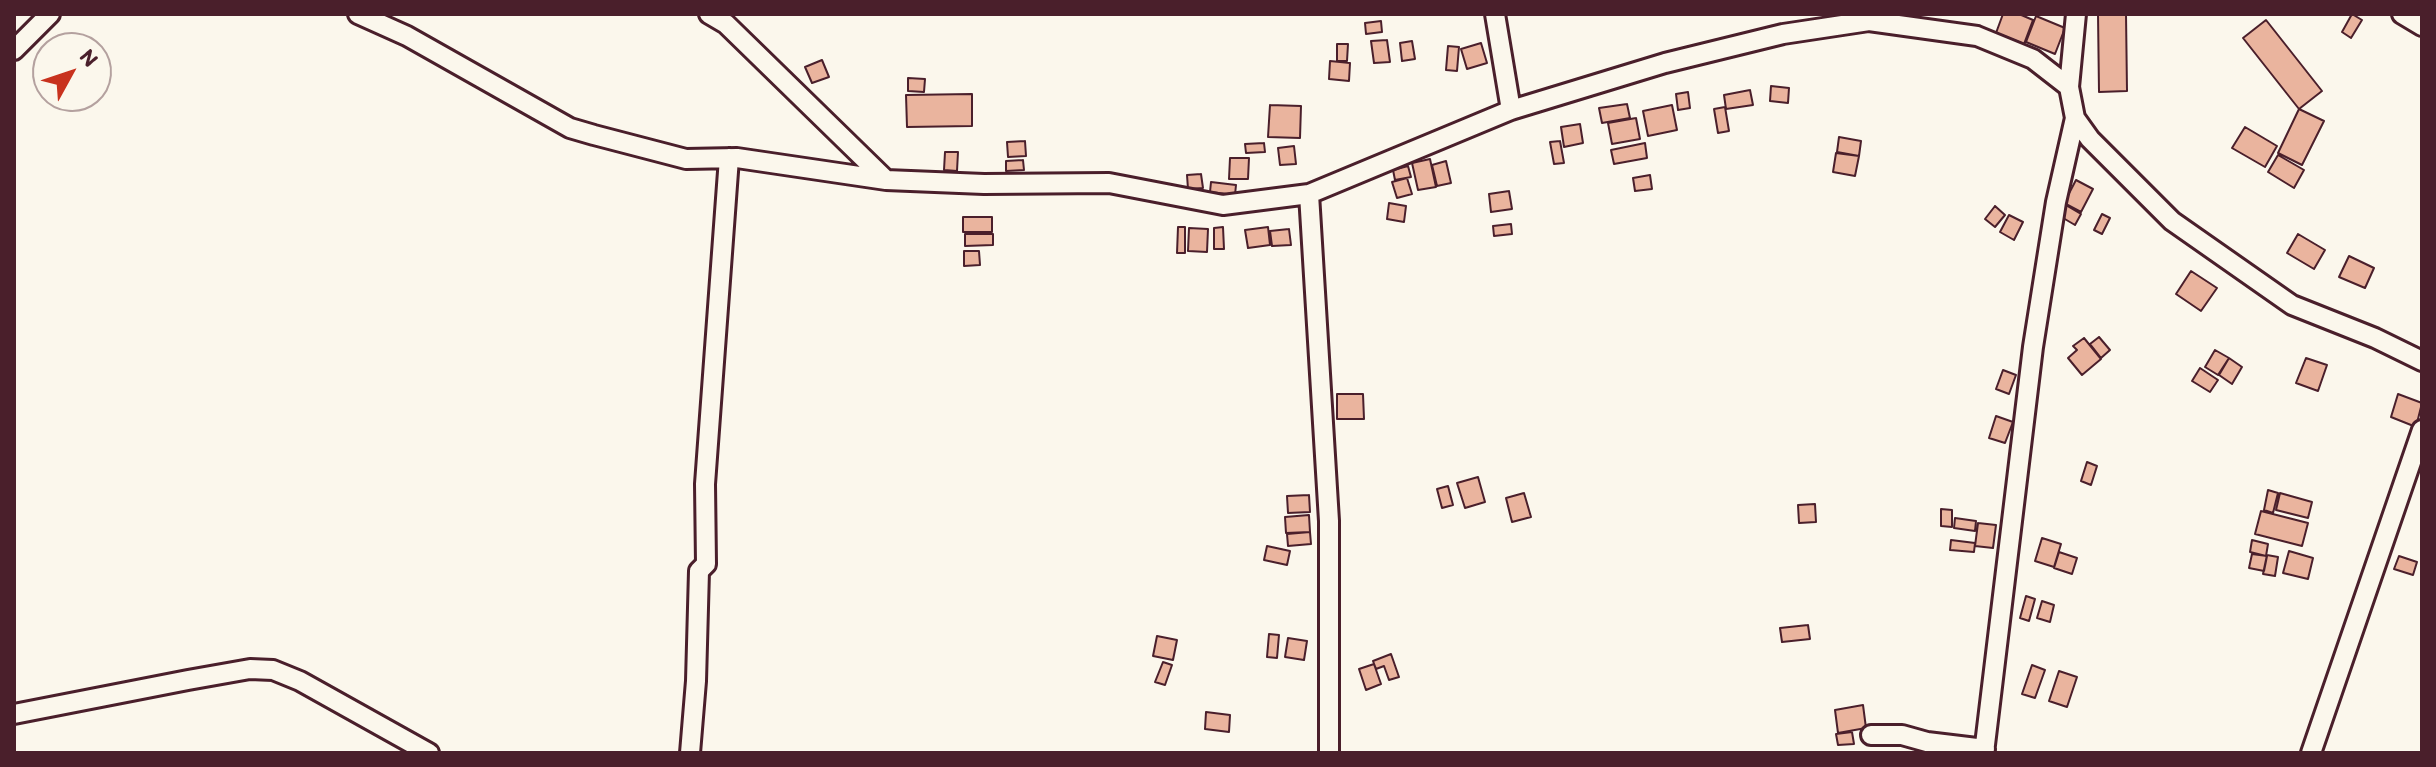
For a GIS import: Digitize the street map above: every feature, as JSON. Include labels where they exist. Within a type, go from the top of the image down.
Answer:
[{"type":"street","points":[[14,50],[50,14]]},
{"type":"street","points":[[358,14],[407,36],[570,128],[686,159],[729,158],[886,180],[984,184],[1109,183],[1223,205],[1309,194],[1511,110],[1665,63],[1783,34],[1869,21],[1918,21],[1977,36],[2033,59],[2069,87]]},
{"type":"street","points":[[709,14],[726,24],[886,180]]},
{"type":"street","points":[[1495,14],[1511,110]]},
{"type":"street","points":[[1871,735],[1902,735],[1984,751],[2033,347],[2056,202],[2075,118],[2069,87],[2076,14]]},
{"type":"street","points":[[2402,14],[2422,26]]},
{"type":"street","points":[[2075,118],[2090,139],[2139,189],[2172,221],[2207,246],[2292,305],[2375,338],[2422,361]]},
{"type":"street","points":[[690,753],[696,681],[699,571],[706,564],[705,484],[729,158]]},
{"type":"street","points":[[1309,194],[1329,521],[1329,753]]},
{"type":"street","points":[[2311,753],[2422,430]]},
{"type":"street","points":[[14,714],[250,669],[273,670],[300,681],[429,753]]},
{"type":"building","points":[[2003,14],[2019,14],[2033,20],[2024,44],[1996,33]]},
{"type":"building","points":[[2098,14],[2126,14],[2127,91],[2099,92]]},
{"type":"building","points":[[2352,14],[2362,20],[2351,38],[2342,32]]},
{"type":"building","points":[[2036,16],[2065,28],[2055,54],[2026,42]]},
{"type":"building","points":[[2266,20],[2322,91],[2299,109],[2243,38]]},
{"type":"building","points":[[1381,21],[1382,32],[1366,34],[1365,23]]},
{"type":"building","points":[[1387,40],[1390,62],[1374,63],[1371,41]]},
{"type":"building","points":[[1412,41],[1415,59],[1402,61],[1400,43]]},
{"type":"building","points":[[1481,43],[1487,63],[1467,69],[1461,49]]},
{"type":"building","points":[[1337,44],[1348,44],[1347,61],[1337,61]]},
{"type":"building","points":[[1448,46],[1459,47],[1457,71],[1446,70]]},
{"type":"building","points":[[822,60],[829,77],[812,83],[805,67]]},
{"type":"building","points":[[1330,61],[1350,63],[1349,81],[1329,79]]},
{"type":"building","points":[[908,78],[925,79],[924,92],[908,91]]},
{"type":"building","points":[[1771,86],[1789,88],[1788,103],[1770,101]]},
{"type":"building","points":[[1750,90],[1753,105],[1726,109],[1724,95]]},
{"type":"building","points":[[1688,92],[1690,108],[1678,110],[1676,94]]},
{"type":"building","points":[[972,94],[972,126],[907,127],[906,95]]},
{"type":"building","points":[[1627,104],[1630,118],[1602,123],[1599,108]]},
{"type":"building","points":[[1270,105],[1301,106],[1300,138],[1268,137]]},
{"type":"building","points":[[1672,105],[1677,130],[1648,136],[1643,111]]},
{"type":"building","points":[[1725,107],[1729,131],[1718,133],[1714,109]]},
{"type":"building","points":[[2299,109],[2324,121],[2302,165],[2278,153]]},
{"type":"building","points":[[1636,118],[1640,139],[1612,144],[1608,123]]},
{"type":"building","points":[[1580,124],[1583,143],[1564,147],[1561,127]]},
{"type":"building","points":[[2245,127],[2277,146],[2265,167],[2232,148]]},
{"type":"building","points":[[1839,137],[1861,141],[1859,156],[1837,152]]},
{"type":"building","points":[[1025,141],[1026,156],[1008,157],[1007,142]]},
{"type":"building","points":[[1560,141],[1564,163],[1554,164],[1550,142]]},
{"type":"building","points":[[1264,143],[1265,152],[1246,153],[1245,144]]},
{"type":"building","points":[[1645,143],[1647,158],[1614,164],[1611,150]]},
{"type":"building","points":[[1294,146],[1296,164],[1280,165],[1278,148]]},
{"type":"building","points":[[945,152],[958,152],[957,171],[944,170]]},
{"type":"building","points":[[1836,153],[1859,156],[1855,176],[1833,172]]},
{"type":"building","points":[[2278,155],[2304,170],[2294,188],[2268,172]]},
{"type":"building","points":[[1230,158],[1249,158],[1248,179],[1229,179]]},
{"type":"building","points":[[1430,159],[1436,187],[1418,190],[1412,163]]},
{"type":"building","points":[[1023,160],[1024,170],[1006,171],[1006,161]]},
{"type":"building","points":[[1446,161],[1451,183],[1437,186],[1432,165]]},
{"type":"building","points":[[1408,166],[1411,177],[1395,180],[1393,170]]},
{"type":"building","points":[[1201,174],[1203,188],[1188,189],[1187,175]]},
{"type":"building","points":[[1650,175],[1652,189],[1635,191],[1633,178]]},
{"type":"building","points":[[1407,178],[1412,194],[1397,198],[1392,182]]},
{"type":"building","points":[[2076,180],[2093,189],[2081,212],[2064,203]]},
{"type":"building","points":[[1211,182],[1236,185],[1235,195],[1210,192]]},
{"type":"building","points":[[1509,191],[1512,209],[1491,212],[1489,194]]},
{"type":"building","points":[[1389,203],[1406,206],[1404,222],[1387,219]]},
{"type":"building","points":[[2064,204],[2081,214],[2075,225],[2058,215]]},
{"type":"building","points":[[1995,206],[2005,215],[1995,227],[1985,219]]},
{"type":"building","points":[[2102,214],[2110,218],[2102,234],[2094,230]]},
{"type":"building","points":[[2009,215],[2023,222],[2014,240],[2000,232]]},
{"type":"building","points":[[963,217],[992,217],[992,232],[963,232]]},
{"type":"building","points":[[1511,224],[1512,234],[1494,236],[1493,226]]},
{"type":"building","points":[[1178,227],[1185,227],[1185,253],[1177,253]]},
{"type":"building","points":[[1223,227],[1224,249],[1214,249],[1214,228]]},
{"type":"building","points":[[1268,227],[1270,245],[1248,248],[1245,230]]},
{"type":"building","points":[[1189,228],[1208,229],[1207,252],[1188,251]]},
{"type":"building","points":[[1289,229],[1291,245],[1272,246],[1270,231]]},
{"type":"building","points":[[965,234],[993,234],[993,245],[965,246]]},
{"type":"building","points":[[2298,234],[2325,250],[2314,269],[2287,253]]},
{"type":"building","points":[[964,251],[979,251],[980,265],[964,266]]},
{"type":"building","points":[[2349,256],[2374,268],[2365,288],[2339,277]]},
{"type":"building","points":[[2191,271],[2217,288],[2201,311],[2176,294]]},
{"type":"building","points":[[2099,337],[2110,350],[2101,358],[2090,344]]},
{"type":"building","points":[[2084,338],[2101,359],[2082,375],[2068,358],[2077,350],[2073,346]]},
{"type":"building","points":[[2215,350],[2229,358],[2218,375],[2205,367]]},
{"type":"building","points":[[2229,358],[2242,367],[2232,384],[2219,375]]},
{"type":"building","points":[[2306,358],[2327,365],[2318,391],[2296,383]]},
{"type":"building","points":[[2200,368],[2218,380],[2210,392],[2192,381]]},
{"type":"building","points":[[2003,370],[2016,375],[2009,394],[1996,389]]},
{"type":"building","points":[[1337,394],[1363,394],[1364,419],[1337,419]]},
{"type":"building","points":[[2398,394],[2422,403],[2416,427],[2391,417]]},
{"type":"building","points":[[1996,416],[2013,422],[2005,443],[1989,438]]},
{"type":"building","points":[[2087,462],[2097,466],[2091,485],[2081,481]]},
{"type":"building","points":[[1478,477],[1485,502],[1465,508],[1457,483]]},
{"type":"building","points":[[1448,486],[1453,505],[1442,508],[1437,489]]},
{"type":"building","points":[[2268,490],[2278,493],[2273,513],[2264,510]]},
{"type":"building","points":[[1524,493],[1531,517],[1512,522],[1506,498]]},
{"type":"building","points":[[2280,493],[2312,502],[2308,518],[2276,510]]},
{"type":"building","points":[[1309,495],[1310,512],[1288,513],[1287,496]]},
{"type":"building","points":[[1815,504],[1816,522],[1799,523],[1798,505]]},
{"type":"building","points":[[1941,509],[1952,510],[1952,527],[1941,526]]},
{"type":"building","points":[[2261,511],[2308,523],[2302,546],[2255,534]]},
{"type":"building","points":[[1309,515],[1310,532],[1286,533],[1285,517]]},
{"type":"building","points":[[1955,518],[1976,521],[1975,531],[1954,528]]},
{"type":"building","points":[[1978,523],[1996,525],[1993,548],[1975,546]]},
{"type":"building","points":[[1310,532],[1311,544],[1288,546],[1287,534]]},
{"type":"building","points":[[2042,538],[2061,544],[2054,567],[2035,561]]},
{"type":"building","points":[[1951,540],[1975,543],[1974,552],[1950,550]]},
{"type":"building","points":[[2252,540],[2268,544],[2266,556],[2250,552]]},
{"type":"building","points":[[1267,546],[1290,551],[1287,565],[1264,560]]},
{"type":"building","points":[[2289,551],[2313,558],[2308,579],[2283,573]]},
{"type":"building","points":[[2059,552],[2077,558],[2072,574],[2054,568]]},
{"type":"building","points":[[2252,554],[2267,556],[2264,571],[2249,568]]},
{"type":"building","points":[[2267,555],[2278,557],[2275,576],[2263,574]]},
{"type":"building","points":[[2399,556],[2417,562],[2413,575],[2394,569]]},
{"type":"building","points":[[2026,596],[2035,599],[2029,621],[2020,618]]},
{"type":"building","points":[[2042,601],[2054,605],[2050,622],[2037,618]]},
{"type":"building","points":[[1808,625],[1810,639],[1782,642],[1780,628]]},
{"type":"building","points":[[1269,634],[1279,635],[1277,658],[1267,657]]},
{"type":"building","points":[[1157,636],[1177,640],[1173,660],[1153,656]]},
{"type":"building","points":[[1288,638],[1307,641],[1304,660],[1285,657]]},
{"type":"building","points":[[1391,654],[1399,677],[1389,680],[1384,666],[1376,669],[1373,661]]},
{"type":"building","points":[[1163,662],[1172,665],[1165,685],[1155,682]]},
{"type":"building","points":[[1374,664],[1381,684],[1366,690],[1359,669]]},
{"type":"building","points":[[2032,665],[2045,670],[2035,698],[2022,694]]},
{"type":"building","points":[[2059,671],[2077,677],[2067,707],[2049,701]]},
{"type":"building","points":[[1863,705],[1866,728],[1838,733],[1835,710]]},
{"type":"building","points":[[1206,712],[1230,715],[1229,732],[1205,729]]},
{"type":"building","points":[[1852,732],[1854,744],[1838,745],[1836,734]]}]
